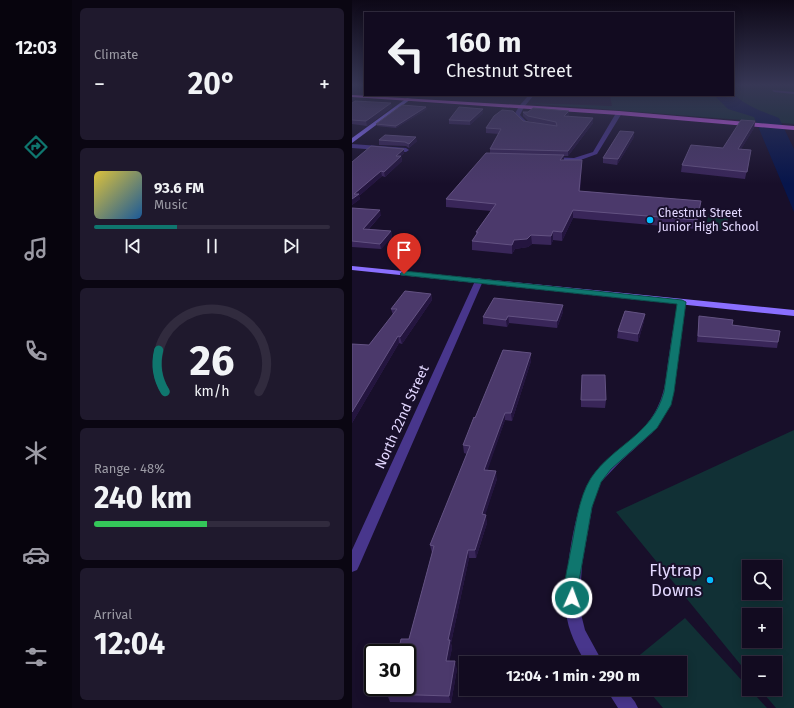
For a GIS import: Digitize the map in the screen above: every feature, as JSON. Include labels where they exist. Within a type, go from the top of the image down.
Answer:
[{"type":"main road","points":[[678,118],[794,128]]},
{"type":"street","points":[[352,142],[383,118]]},
{"type":"street","points":[[520,118],[525,123],[544,126]]},
{"type":"street","points":[[545,159],[575,160],[595,153],[616,118]]},
{"type":"street","points":[[352,146],[406,150]]},
{"type":"street","points":[[352,268],[794,313]]},
{"type":"street","name":"North 22nd Street","points":[[352,566],[479,281]]},
{"type":"street","points":[[591,656],[581,638],[574,618],[572,598],[572,581],[586,507],[596,481],[607,466],[653,426],[666,405],[682,302]]},
{"type":"street","points":[[620,696],[629,708]]},
{"type":"green space","points":[[718,118],[794,118],[794,124]]},
{"type":"green space","points":[[708,214],[728,215],[728,222],[736,223],[735,231],[706,229]]},
{"type":"green space","name":"Flytrap Downs","points":[[794,430],[794,708],[776,708],[766,696],[782,696],[782,656],[742,656],[742,666],[616,512]]},
{"type":"green space","points":[[685,618],[742,681],[742,696],[756,696],[767,708],[663,708],[653,696],[687,696],[687,656],[639,656]]},
{"type":"shaded area","points":[[754,118],[779,118],[794,149],[794,212]]},
{"type":"building","points":[[352,118],[370,118],[366,121],[352,120]]},
{"type":"building","points":[[384,118],[409,118],[396,126],[376,124]]},
{"type":"building","points":[[451,118],[473,118],[470,121],[449,120]]},
{"type":"building","points":[[493,118],[520,118],[523,121],[557,126],[556,122],[538,118],[593,118],[568,151],[490,149],[501,129],[486,128]]},
{"type":"building","points":[[741,120],[755,121],[738,149],[751,150],[747,172],[682,165],[691,145],[723,148]]},
{"type":"building","points":[[620,131],[634,132],[618,159],[603,158]]},
{"type":"building","points":[[385,135],[416,137],[409,144],[405,142],[379,140]]},
{"type":"building","points":[[371,146],[404,149],[396,156],[401,156],[384,172],[381,171],[354,194],[359,194],[352,199],[352,162]]},
{"type":"building","points":[[486,153],[564,155],[560,160],[582,160],[579,191],[701,201],[697,220],[573,210],[562,232],[553,231],[551,236],[531,235],[527,239],[514,240],[512,245],[472,241],[478,232],[476,232],[496,204],[446,199]]},
{"type":"building","points":[[352,208],[380,210],[363,229],[391,231],[380,244],[352,241]]},
{"type":"building","points":[[405,291],[431,294],[400,337],[398,336],[352,412],[352,344],[369,345],[397,309],[391,309]]},
{"type":"building","points":[[494,298],[563,305],[557,321],[508,316],[506,320],[483,317]]},
{"type":"building","points":[[625,311],[645,314],[638,334],[618,331]]},
{"type":"building","points":[[699,316],[733,320],[732,325],[780,331],[778,342],[698,336]]},
{"type":"building","points":[[503,350],[531,353],[511,413],[505,413],[484,470],[496,471],[482,514],[486,515],[475,550],[468,550],[448,640],[450,640],[446,661],[455,661],[449,696],[416,695],[416,644],[400,644],[401,639],[409,639],[434,546],[430,545],[470,446],[463,445],[474,417],[475,418]]},
{"type":"building","points":[[582,375],[605,375],[606,400],[581,400]]},
{"type":"place","name":"Chestnut Street Junior High School","points":[[650,220]]},
{"type":"place","name":"Flytrap Downs","points":[[710,580]]},
{"type":"route","points":[[404,274],[682,302],[666,405],[653,426],[607,466],[596,481],[586,507],[572,581],[572,598]]}]
